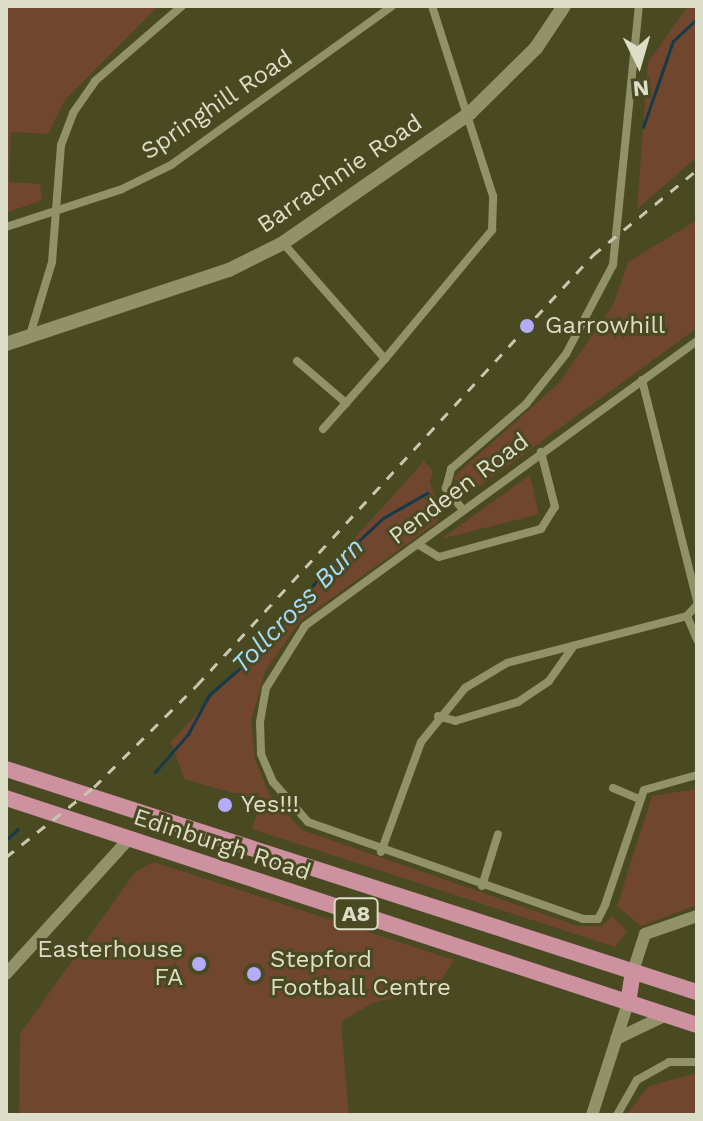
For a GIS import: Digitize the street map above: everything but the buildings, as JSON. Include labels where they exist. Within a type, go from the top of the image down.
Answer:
[{"type":"main road","name":"Barrachnie Road","points":[[6,344],[229,270],[283,243],[470,113],[536,48],[564,6]]},
{"type":"main road","name":"Edinburgh Road","points":[[6,769],[697,992]]},
{"type":"main road","name":"Edinburgh Road","points":[[6,798],[697,1025]]},
{"type":"main road","points":[[128,840],[140,814]]},
{"type":"main road","points":[[470,951],[479,922]]},
{"type":"main road","points":[[628,1003],[633,971]]},
{"type":"street","points":[[30,336],[59,210],[61,145],[73,113],[95,81],[182,6]]},
{"type":"street","name":"Springhill Road","points":[[6,227],[59,210],[171,165],[392,6]]},
{"type":"street","points":[[323,429],[492,230],[493,196],[470,113],[432,6]]},
{"type":"street","points":[[463,510],[446,488],[451,469],[526,404],[566,354],[613,265],[639,6]]},
{"type":"street","points":[[283,243],[385,359]]},
{"type":"street","name":"Pendeen Road","points":[[639,799],[598,919],[583,919],[329,833],[290,805],[261,754],[260,722],[266,688],[305,626],[697,341]]},
{"type":"street","points":[[297,361],[346,403]]},
{"type":"street","points":[[381,852],[421,742],[438,716],[465,688],[507,663],[687,616],[697,603],[642,380]]},
{"type":"street","points":[[419,545],[439,557],[541,529],[555,507],[541,452]]},
{"type":"street","points":[[687,616],[697,640]]},
{"type":"street","points":[[438,716],[455,721],[518,702],[549,681],[573,646]]},
{"type":"street","points":[[613,788],[639,799],[658,783],[697,775]]},
{"type":"street","points":[[482,886],[498,834]]},
{"type":"street","points":[[7,972],[128,840]]},
{"type":"street","points":[[633,971],[645,934],[697,916]]},
{"type":"street","points":[[592,1115],[628,1003]]},
{"type":"street","points":[[616,1039],[666,1015]]},
{"type":"street","points":[[617,1115],[637,1080],[669,1062],[697,1062]]},
{"type":"shaded area","points":[[6,6],[158,6],[65,100],[48,134],[11,132],[9,182],[40,184],[42,200],[6,213]]},
{"type":"shaded area","points":[[688,6],[697,6],[697,157],[637,209],[648,62]]},
{"type":"shaded area","points":[[697,220],[697,328],[468,495],[458,494],[454,477],[559,383],[613,305],[628,262]]},
{"type":"shaded area","points":[[424,461],[433,472],[430,482],[441,514],[436,523],[301,620],[265,671],[251,721],[255,759],[269,794],[302,830],[578,926],[602,926],[612,916],[627,931],[615,947],[252,829],[261,801],[184,779],[171,742]]},
{"type":"shaded area","points":[[530,475],[539,514],[441,539]]},
{"type":"shaded area","points":[[697,789],[697,905],[641,926],[617,906],[652,796]]},
{"type":"shaded area","name":"Stepford Football Centre","points":[[154,862],[454,960],[435,989],[372,1003],[341,1022],[349,1115],[19,1115],[20,1034],[135,872]]},
{"type":"shaded area","points":[[697,1073],[697,1115],[626,1115],[649,1086]]},
{"type":"waterway","name":"Tollcross Burn","points":[[643,127],[673,41],[697,19]]},
{"type":"waterway","name":"Tollcross Burn","points":[[155,772],[188,734],[209,695],[262,649],[317,580],[383,518],[427,493]]},
{"type":"waterway","name":"Tollcross Burn","points":[[6,840],[18,829]]},
{"type":"railway","points":[[6,857],[94,787],[197,685],[593,255],[697,170]]},
{"type":"place","name":"Garrowhill","points":[[527,326]]},
{"type":"place","name":"Yes!!!","points":[[225,805]]},
{"type":"place","name":"Easterhouse FA","points":[[199,964]]},
{"type":"place","name":"Stepford Football Centre","points":[[254,974]]}]
